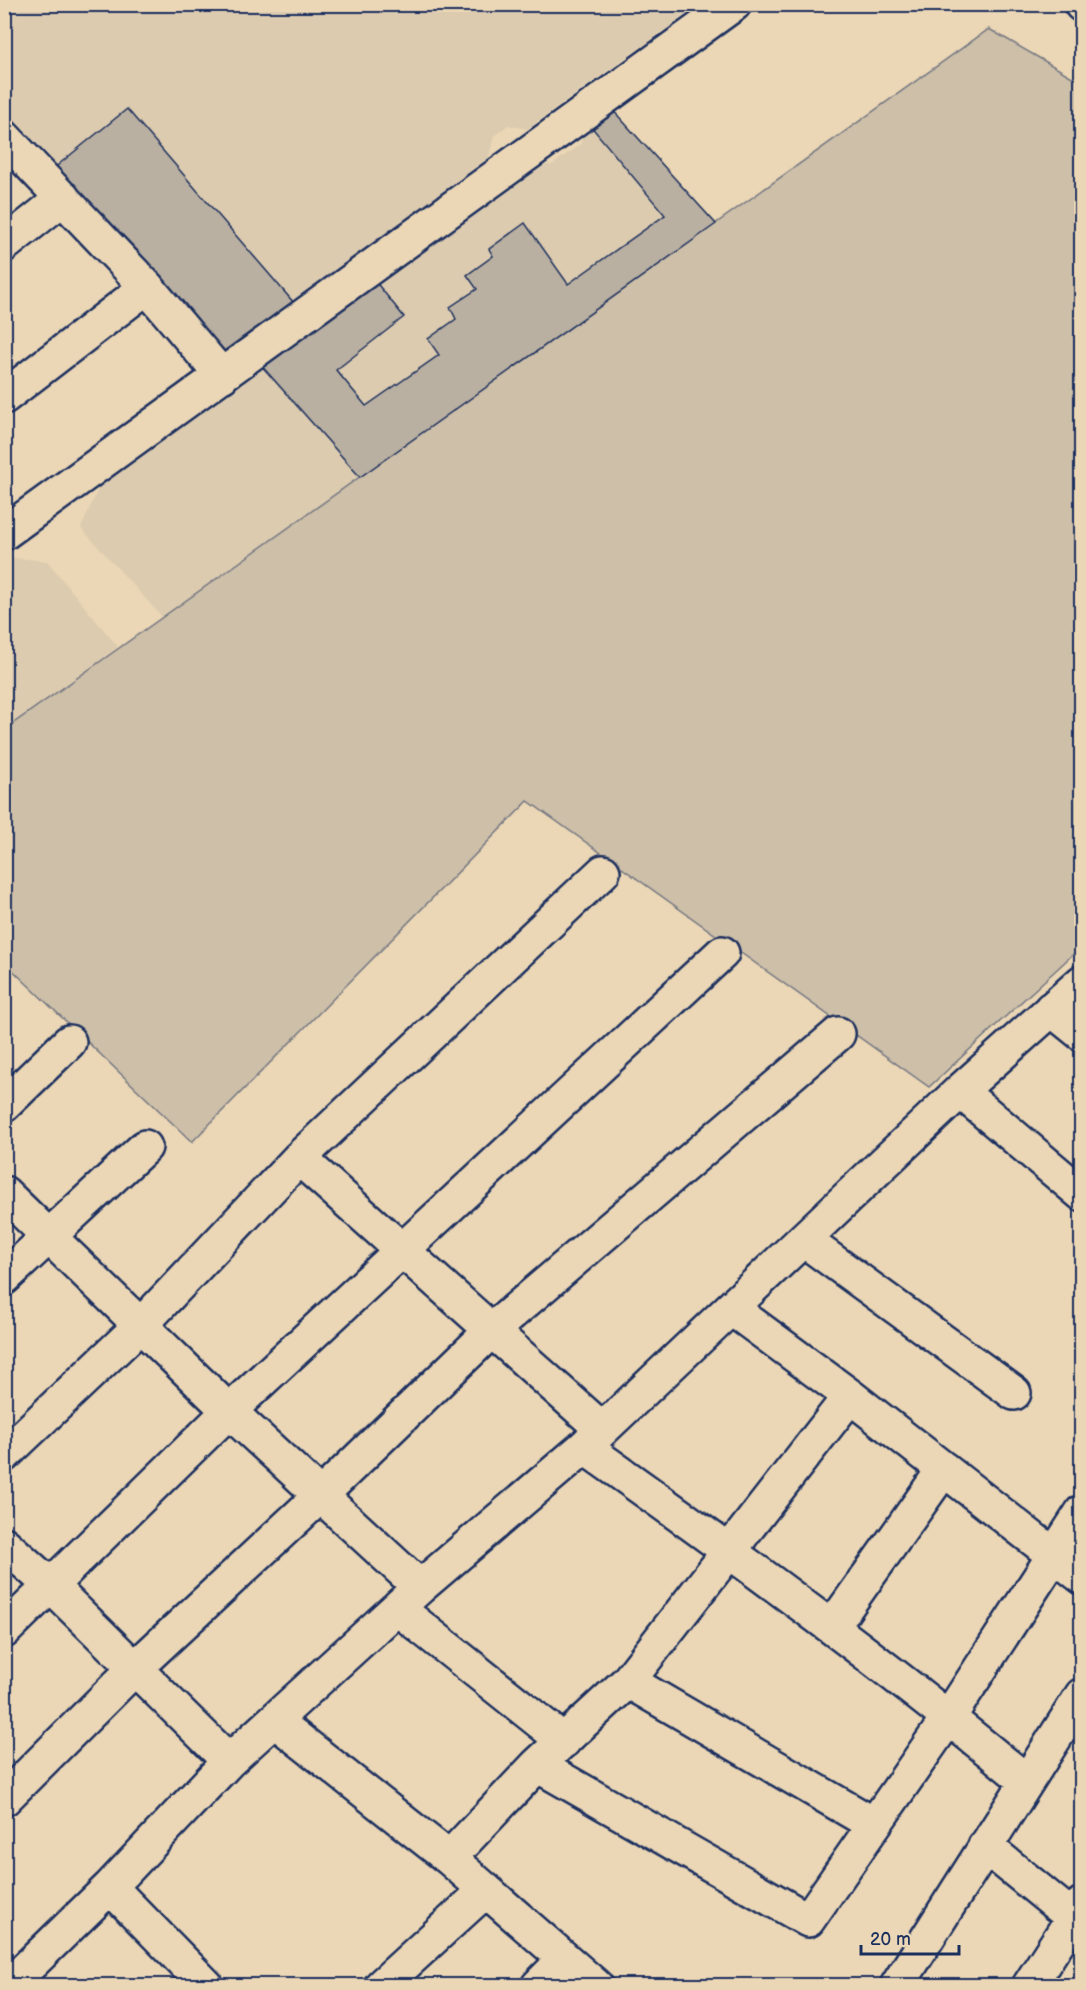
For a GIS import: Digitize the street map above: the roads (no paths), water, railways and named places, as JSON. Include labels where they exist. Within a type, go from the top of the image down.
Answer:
[{"type":"street","points":[[4,533],[734,4]]},
{"type":"street","points":[[4,137],[147,287],[222,376]]},
{"type":"street","points":[[4,245],[63,198]]},
{"type":"street","points":[[4,397],[147,287]]},
{"type":"street","points":[[4,1455],[140,1326],[299,1158],[603,872]]},
{"type":"street","points":[[4,1631],[229,1411],[722,953]]},
{"type":"street","points":[[13,1967],[110,1887],[229,1761],[409,1598],[593,1438],[960,1091],[1082,982]]},
{"type":"street","points":[[1051,1009],[1082,1034]]},
{"type":"street","points":[[4,1799],[133,1670],[320,1496],[492,1330],[837,1034]]},
{"type":"street","points":[[4,1105],[69,1042]]},
{"type":"street","points":[[960,1091],[1082,1194]]},
{"type":"street","points":[[4,1278],[145,1147]]},
{"type":"street","points":[[299,1158],[492,1330],[593,1438],[731,1551],[949,1717],[1026,1781]]},
{"type":"street","points":[[4,1193],[140,1326],[320,1496],[409,1598],[564,1741]]},
{"type":"street","points":[[804,1240],[1014,1393]]},
{"type":"street","points":[[732,1309],[850,1396],[1082,1577]]},
{"type":"street","points":[[449,1858],[537,1766],[628,1681],[850,1396]]},
{"type":"street","points":[[831,1627],[944,1470]]},
{"type":"street","points":[[537,1766],[808,1920],[949,1717],[1051,1555],[1082,1512]]},
{"type":"street","points":[[4,1544],[50,1585],[133,1670],[229,1761]]},
{"type":"street","points":[[628,1681],[873,1824]]},
{"type":"street","points":[[897,1986],[1082,1695]]},
{"type":"street","points":[[274,1720],[449,1858],[596,1986]]},
{"type":"street","points":[[985,1846],[1079,1916],[1029,1986]]},
{"type":"street","points":[[110,1887],[202,1984]]},
{"type":"street","points":[[381,1986],[486,1890]]},
{"type":"street","points":[[538,1986],[565,1959]]}]
